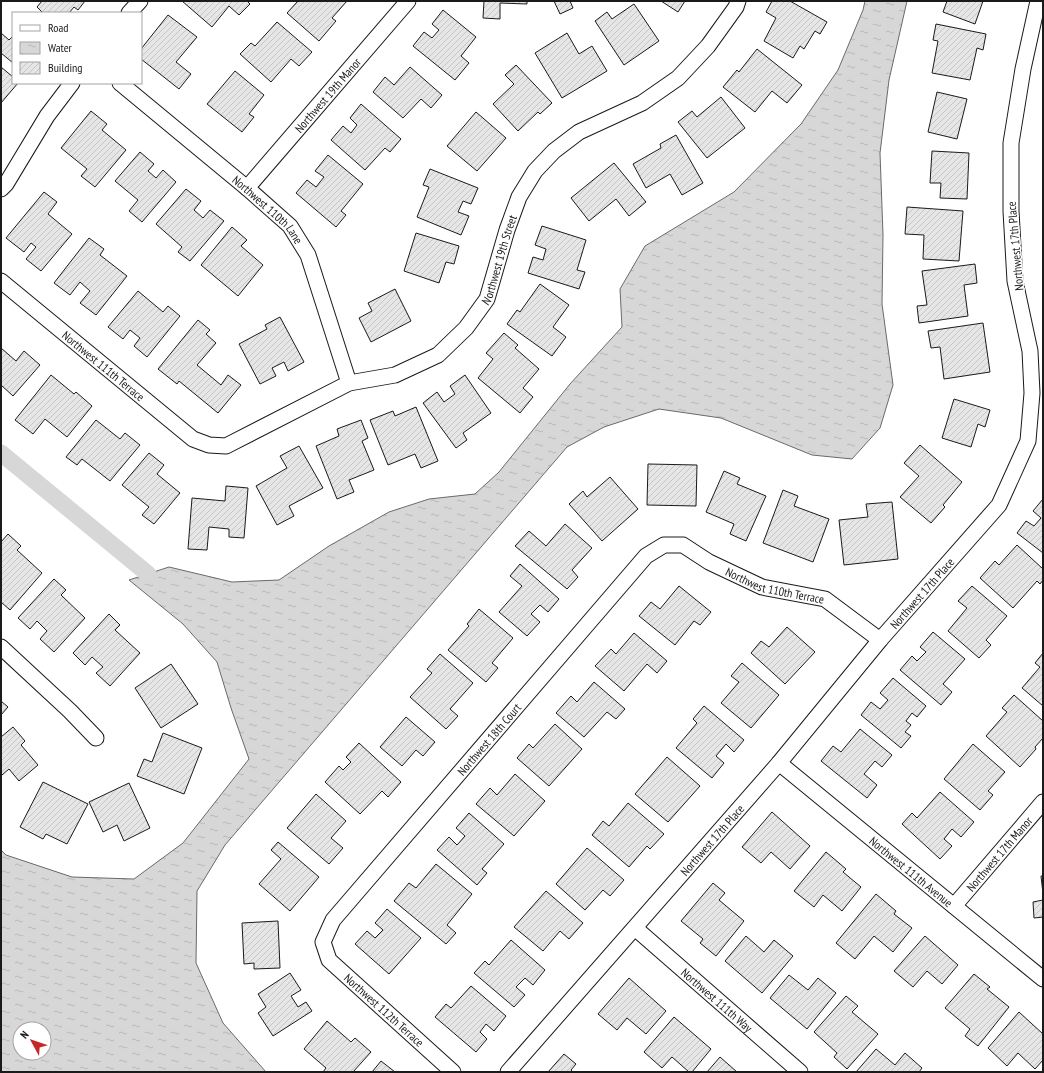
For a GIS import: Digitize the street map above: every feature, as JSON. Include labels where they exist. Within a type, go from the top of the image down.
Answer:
[{"type":"street","points":[[130,12],[140,1]]},
{"type":"street","name":"Northwest 19th Manor","points":[[247,188],[408,1]]},
{"type":"street","name":"Northwest 19th Street","points":[[209,445],[226,446],[349,383],[395,375],[438,355],[466,328],[487,299],[507,230],[519,197],[535,172],[554,151],[579,132],[642,104],[678,78],[708,46],[736,7],[738,1]]},
{"type":"street","name":"Northwest 17th Place","points":[[508,1072],[779,763],[880,640],[999,505],[1028,441],[1032,393],[1030,350],[1016,281],[1010,211],[1011,143],[1023,69],[1038,1]]},
{"type":"street","points":[[1,189],[6,184],[47,116],[71,84]]},
{"type":"street","name":"Northwest 110th Lane","points":[[121,84],[247,188],[290,226],[308,255],[349,383]]},
{"type":"street","name":"Northwest 111th Terrace","points":[[1,281],[193,439],[209,445]]},
{"type":"street","name":"Northwest 110th Terrace","points":[[664,545],[684,545],[709,562],[762,587],[825,599],[880,640]]},
{"type":"street","name":"Northwest 18th Court","points":[[323,942],[333,920],[646,556],[664,545]]},
{"type":"street","points":[[1,647],[70,711],[96,738]]},
{"type":"street","name":"Northwest 111th Avenue","points":[[779,763],[1043,979]]},
{"type":"street","name":"Northwest 17th Manor","points":[[954,906],[1043,802]]},
{"type":"street","name":"Northwest 111th Way","points":[[635,928],[800,1072]]},
{"type":"street","name":"Northwest 112th Terrace","points":[[323,942],[328,960],[453,1072]]},
{"type":"water","points":[[865,1],[907,1],[889,80],[880,153],[883,235],[882,304],[893,385],[880,428],[852,459],[812,455],[721,418],[659,409],[604,427],[567,447],[225,845],[197,891],[196,963],[223,1023],[266,1072],[1,1072],[1,850],[6,855],[72,877],[134,879],[183,843],[249,759],[217,662],[183,624],[129,580],[169,567],[232,582],[279,580],[329,546],[389,512],[429,499],[475,494],[499,472],[570,384],[622,327],[620,289],[645,246],[734,192],[801,124],[838,70],[863,10]]},
{"type":"building","points":[[42,1],[85,1],[78,10],[74,7],[70,12],[42,12],[37,7]]},
{"type":"building","points":[[182,1],[247,1],[250,4],[239,15],[229,6],[212,27]]},
{"type":"building","points":[[298,1],[347,1],[332,18],[336,21],[319,41],[287,13]]},
{"type":"building","points":[[484,1],[527,1],[527,4],[500,3],[500,19],[483,18]]},
{"type":"building","points":[[554,1],[570,1],[573,8],[560,14]]},
{"type":"building","points":[[661,1],[685,1],[678,12]]},
{"type":"building","points":[[772,1],[790,1],[827,22],[820,34],[815,31],[804,49],[800,46],[793,58],[764,41],[776,18],[766,12]]},
{"type":"building","points":[[947,1],[983,1],[975,24],[943,12]]},
{"type":"building","points":[[634,4],[659,41],[624,65],[595,21],[607,12],[612,19]]},
{"type":"building","points":[[443,10],[476,37],[461,56],[469,63],[455,80],[413,46],[424,32],[432,38],[439,30],[432,24]]},
{"type":"building","points":[[168,15],[197,37],[176,62],[191,74],[179,89],[142,60],[142,48]]},
{"type":"building","points":[[277,22],[312,52],[299,66],[291,59],[271,82],[240,54],[251,43],[255,46]]},
{"type":"building","points":[[936,24],[986,34],[983,50],[977,48],[970,80],[932,73],[938,41],[933,40]]},
{"type":"building","points":[[1,33],[9,40],[12,37],[12,62],[1,53]]},
{"type":"building","points":[[567,33],[579,54],[592,46],[607,71],[562,98],[535,53]]},
{"type":"building","points":[[757,49],[802,85],[787,103],[772,91],[755,112],[723,87],[737,70],[739,72]]},
{"type":"building","points":[[516,65],[552,103],[540,114],[538,112],[518,131],[493,104],[514,84],[505,75]]},
{"type":"building","points":[[1,67],[12,76],[12,84],[17,84],[1,103]]},
{"type":"building","points":[[410,67],[442,95],[431,108],[421,99],[403,118],[373,92],[385,77],[394,85]]},
{"type":"building","points":[[235,71],[264,95],[249,114],[254,117],[242,132],[207,104]]},
{"type":"building","points":[[937,92],[967,99],[957,139],[928,132]]},
{"type":"building","points":[[721,97],[745,128],[707,158],[678,122],[692,111],[697,117]]},
{"type":"building","points":[[361,104],[401,139],[390,152],[385,148],[365,170],[331,140],[343,126],[351,133],[357,125],[350,118]]},
{"type":"building","points":[[91,111],[107,124],[102,130],[126,150],[95,187],[81,176],[87,169],[61,148]]},
{"type":"building","points":[[476,112],[506,138],[477,171],[447,146]]},
{"type":"building","points":[[676,135],[703,183],[682,195],[670,174],[646,188],[633,164],[661,148],[660,144]]},
{"type":"building","points":[[932,151],[969,153],[967,199],[940,198],[941,183],[930,183]]},
{"type":"building","points":[[140,152],[154,164],[148,171],[156,178],[163,170],[176,182],[142,222],[129,211],[138,200],[115,181]]},
{"type":"building","points":[[328,155],[363,184],[341,211],[346,215],[336,227],[296,193],[307,180],[316,187],[324,177],[315,171]]},
{"type":"building","points":[[614,163],[646,202],[629,216],[616,199],[589,221],[571,198]]},
{"type":"building","points":[[430,169],[478,188],[471,204],[463,201],[458,212],[469,216],[461,235],[417,217],[429,187],[423,185]]},
{"type":"building","points":[[186,189],[201,201],[194,210],[203,218],[210,210],[224,221],[190,261],[178,252],[182,247],[156,224]]},
{"type":"building","points":[[44,192],[57,202],[48,214],[72,234],[41,271],[26,259],[36,247],[31,243],[24,252],[6,238]]},
{"type":"building","points":[[907,207],[963,211],[959,261],[923,259],[924,235],[905,234]]},
{"type":"building","points":[[542,226],[586,240],[577,270],[585,272],[579,289],[528,273],[533,257],[543,260],[546,249],[535,245]]},
{"type":"building","points":[[232,227],[247,240],[241,246],[263,265],[238,296],[201,265]]},
{"type":"building","points":[[416,233],[459,246],[454,264],[446,262],[439,283],[404,271]]},
{"type":"building","points":[[89,238],[104,249],[100,255],[127,276],[96,315],[80,303],[90,291],[80,282],[70,295],[54,283]]},
{"type":"building","points":[[975,264],[977,283],[964,285],[968,316],[919,323],[917,306],[927,305],[922,271]]},
{"type":"building","points":[[540,284],[569,305],[553,327],[566,337],[552,356],[507,324],[517,310],[520,312]]},
{"type":"building","points":[[395,289],[411,321],[371,342],[359,318],[372,311],[368,303]]},
{"type":"building","points":[[138,291],[163,312],[168,306],[180,316],[147,357],[134,346],[140,338],[130,330],[123,339],[108,327]]},
{"type":"building","points":[[280,317],[304,362],[288,371],[284,362],[272,368],[276,376],[260,384],[239,344],[267,329],[265,325]]},
{"type":"building","points":[[198,320],[210,330],[206,334],[216,343],[197,365],[221,385],[228,375],[241,385],[218,413],[179,381],[177,384],[158,369]]},
{"type":"building","points":[[983,323],[990,372],[944,379],[940,347],[931,348],[928,331]]},
{"type":"building","points":[[504,333],[518,345],[515,348],[539,369],[523,388],[533,397],[520,413],[478,378],[493,359],[486,353]]},
{"type":"building","points":[[1,348],[16,361],[24,351],[40,365],[13,396],[1,385]]},
{"type":"building","points":[[51,375],[74,394],[76,392],[92,406],[67,437],[45,419],[33,434],[15,420]]},
{"type":"building","points":[[465,375],[491,413],[463,433],[467,440],[456,448],[423,403],[437,392],[444,402],[455,394],[450,386]]},
{"type":"building","points":[[954,399],[990,410],[985,427],[978,424],[971,447],[942,438]]},
{"type":"building","points":[[416,407],[438,461],[421,468],[415,454],[388,465],[370,420],[393,411],[395,416]]},
{"type":"building","points":[[96,420],[120,439],[125,433],[140,445],[110,481],[82,459],[77,465],[66,457]]},
{"type":"building","points":[[361,420],[368,438],[362,441],[374,470],[349,480],[354,492],[337,499],[316,446],[339,436],[337,429]]},
{"type":"building","points":[[920,445],[962,482],[943,505],[945,507],[931,523],[900,497],[919,476],[904,463]]},
{"type":"building","points":[[299,446],[323,488],[289,506],[294,516],[277,525],[256,486],[287,468],[280,456]]},
{"type":"building","points":[[149,453],[164,465],[157,474],[180,493],[154,524],[142,515],[149,507],[122,485]]},
{"type":"building","points":[[648,464],[697,465],[696,506],[647,505]]},
{"type":"building","points":[[724,471],[740,478],[737,484],[766,496],[746,541],[730,534],[734,524],[706,512]]},
{"type":"building","points":[[610,477],[638,509],[602,541],[569,504],[583,491],[587,497]]},
{"type":"building","points":[[226,486],[248,488],[244,538],[229,537],[229,529],[209,527],[207,550],[188,549],[192,498],[225,501]]},
{"type":"building","points":[[783,490],[798,496],[794,506],[829,519],[813,562],[763,543]]},
{"type":"building","points":[[1043,499],[1043,553],[1017,533],[1026,521],[1034,526],[1041,518],[1033,511]]},
{"type":"building","points":[[892,502],[898,559],[844,565],[839,520],[868,517],[866,504]]},
{"type":"building","points":[[565,524],[592,548],[572,570],[578,577],[567,589],[515,546],[529,531],[546,546]]},
{"type":"building","points":[[8,534],[21,546],[17,550],[42,573],[10,610],[1,602],[1,542]]},
{"type":"building","points":[[1017,545],[1043,569],[1043,580],[1040,584],[1037,581],[1013,608],[980,578],[995,561],[999,565]]},
{"type":"building","points":[[520,564],[559,599],[548,612],[540,605],[531,614],[540,622],[527,636],[499,612],[522,586],[510,576]]},
{"type":"building","points":[[54,579],[66,590],[61,595],[85,618],[54,652],[40,639],[47,631],[37,621],[30,629],[18,618]]},
{"type":"building","points":[[679,586],[711,612],[700,625],[694,621],[675,645],[639,616],[651,602],[660,609]]},
{"type":"building","points":[[972,586],[1007,616],[986,640],[991,645],[979,658],[948,631],[967,608],[958,601]]},
{"type":"building","points":[[479,609],[513,638],[492,663],[498,668],[486,682],[448,650],[469,626],[467,624]]},
{"type":"building","points":[[109,614],[120,625],[115,630],[140,653],[110,686],[96,673],[103,667],[92,657],[85,665],[73,653]]},
{"type":"building","points":[[787,627],[815,652],[785,684],[751,653],[761,641],[769,647]]},
{"type":"building","points":[[933,632],[965,659],[943,684],[952,692],[941,705],[900,670],[912,656],[917,661],[926,652],[920,647]]},
{"type":"building","points":[[634,633],[667,661],[657,673],[647,664],[624,691],[595,666],[611,649],[616,654]]},
{"type":"building","points":[[1043,653],[1043,706],[1022,688],[1040,667],[1035,663]]},
{"type":"building","points":[[440,654],[473,683],[450,709],[458,716],[446,729],[410,697],[432,673],[427,669]]},
{"type":"building","points":[[742,663],[779,695],[751,728],[721,703],[739,682],[731,676]]},
{"type":"building","points":[[171,664],[198,704],[161,728],[135,688]]},
{"type":"building","points":[[893,678],[926,706],[917,717],[912,713],[906,721],[911,725],[905,732],[911,736],[901,748],[861,715],[871,702],[880,709],[888,700],[880,693]]},
{"type":"building","points":[[594,682],[625,709],[616,719],[607,712],[584,737],[556,713],[571,696],[577,702]]},
{"type":"building","points":[[1014,695],[1043,721],[1043,738],[1035,747],[1036,749],[1020,767],[986,736],[1007,712],[1002,708]]},
{"type":"building","points":[[1,701],[8,707],[1,715]]},
{"type":"building","points":[[704,706],[744,740],[734,752],[726,744],[716,756],[724,763],[712,778],[676,748],[697,723],[693,719]]},
{"type":"building","points":[[406,717],[435,742],[423,756],[416,750],[402,766],[380,747]]},
{"type":"building","points":[[555,724],[582,749],[549,786],[517,758],[529,744],[533,748]]},
{"type":"building","points":[[13,727],[25,741],[21,745],[38,765],[19,781],[9,769],[2,775],[1,774],[1,737]]},
{"type":"building","points":[[860,729],[892,755],[882,767],[875,761],[864,774],[877,785],[867,798],[821,761],[833,746],[841,752]]},
{"type":"building","points":[[163,733],[202,748],[184,794],[137,776],[144,759],[152,762]]},
{"type":"building","points":[[359,743],[401,782],[388,797],[382,791],[360,814],[325,782],[339,766],[343,770],[351,762],[346,757]]},
{"type":"building","points":[[973,744],[1005,772],[988,791],[993,795],[980,810],[944,779]]},
{"type":"building","points":[[667,757],[700,786],[668,822],[635,794]]},
{"type":"building","points":[[515,774],[545,801],[514,836],[476,804],[490,788],[497,795]]},
{"type":"building","points":[[43,782],[88,804],[67,844],[46,834],[43,839],[20,827]]},
{"type":"building","points":[[129,783],[150,828],[124,841],[117,825],[103,832],[89,802]]},
{"type":"building","points":[[940,792],[974,822],[961,837],[952,829],[944,839],[952,846],[940,859],[902,824],[912,813],[917,818]]},
{"type":"building","points":[[316,794],[346,821],[331,838],[343,848],[329,864],[287,828]]},
{"type":"building","points":[[628,803],[664,834],[650,849],[647,846],[629,867],[592,835],[603,821],[609,826]]},
{"type":"building","points":[[772,812],[810,846],[790,869],[771,852],[761,863],[742,847]]},
{"type":"building","points":[[469,813],[504,844],[482,869],[487,873],[477,885],[437,850],[449,837],[457,845],[465,836],[456,828]]},
{"type":"building","points":[[278,842],[319,877],[290,911],[259,884],[281,859],[271,850]]},
{"type":"building","points":[[587,848],[624,880],[610,896],[603,890],[585,910],[556,884]]},
{"type":"building","points":[[826,852],[846,869],[843,872],[861,887],[842,911],[823,895],[814,907],[794,891]]},
{"type":"building","points":[[436,864],[472,894],[447,925],[456,933],[446,944],[394,901],[409,883],[416,888]]},
{"type":"building","points":[[1041,876],[1043,876],[1043,894]]},
{"type":"building","points":[[713,883],[725,893],[719,900],[744,921],[716,956],[700,943],[703,939],[681,921]]},
{"type":"building","points":[[546,891],[583,923],[569,939],[560,931],[543,951],[514,927]]},
{"type":"building","points":[[876,894],[896,911],[894,914],[912,928],[893,952],[874,936],[855,959],[836,943]]},
{"type":"building","points":[[1043,900],[1043,917],[1034,918],[1033,902]]},
{"type":"building","points":[[387,909],[421,938],[389,974],[355,944],[367,931],[375,938],[383,930],[375,923]]},
{"type":"building","points":[[278,921],[280,968],[254,969],[254,963],[244,964],[242,923]]},
{"type":"building","points":[[746,936],[764,952],[774,940],[793,956],[762,993],[725,961]]},
{"type":"building","points":[[925,936],[958,965],[942,984],[927,971],[913,987],[894,971]]},
{"type":"building","points":[[511,940],[545,970],[533,985],[525,978],[516,987],[525,995],[514,1007],[474,973],[485,961],[489,965]]},
{"type":"building","points":[[290,973],[301,990],[291,996],[298,1007],[306,1002],[312,1011],[273,1036],[258,1013],[266,1007],[258,994]]},
{"type":"building","points":[[974,974],[990,987],[987,989],[1009,1007],[978,1046],[965,1036],[970,1029],[945,1008]]},
{"type":"building","points":[[789,975],[808,990],[818,978],[836,993],[807,1029],[770,998]]},
{"type":"building","points":[[629,978],[666,1011],[646,1034],[627,1018],[617,1030],[598,1014]]},
{"type":"building","points":[[471,986],[506,1016],[494,1031],[486,1024],[480,1032],[487,1039],[476,1052],[435,1017],[446,1004],[451,1008]]},
{"type":"building","points":[[846,996],[858,1006],[852,1012],[878,1034],[847,1069],[834,1057],[837,1053],[814,1032]]},
{"type":"building","points":[[1019,1012],[1043,1034],[1043,1060],[1035,1069],[1018,1053],[1007,1066],[988,1048]]},
{"type":"building","points":[[674,1017],[711,1049],[692,1072],[689,1072],[672,1057],[662,1068],[644,1052]]},
{"type":"building","points":[[327,1021],[351,1042],[355,1038],[371,1052],[353,1072],[323,1072],[326,1068],[304,1049]]},
{"type":"building","points":[[876,1049],[895,1065],[905,1053],[922,1068],[919,1072],[856,1072]]},
{"type":"building","points":[[564,1054],[576,1064],[571,1070],[573,1072],[548,1072]]},
{"type":"building","points":[[720,1057],[737,1072],[707,1072]]},
{"type":"building","points":[[381,1061],[395,1072],[372,1072]]},
{"type":"waterway","points":[[1,453],[148,574]]}]
